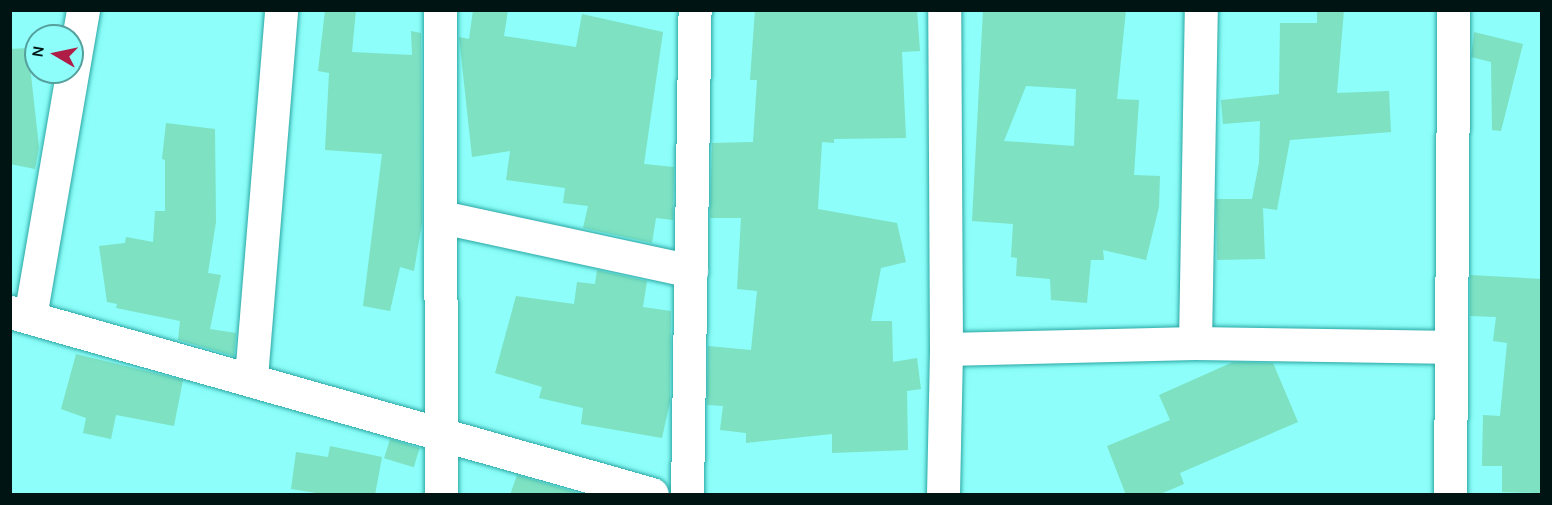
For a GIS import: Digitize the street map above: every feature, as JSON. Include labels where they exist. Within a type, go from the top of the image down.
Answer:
[{"type":"street","points":[[83,10],[20,314],[251,377],[442,433],[594,486],[652,495]]},
{"type":"street","points":[[251,377],[281,10]]},
{"type":"street","points":[[440,10],[441,495]]},
{"type":"street","points":[[687,495],[695,10]]},
{"type":"street","points":[[943,495],[946,349],[944,10]]},
{"type":"street","points":[[1195,343],[1201,10]]},
{"type":"street","points":[[1450,495],[1453,10]]},
{"type":"street","points":[[442,218],[692,271]]},
{"type":"street","points":[[946,349],[1195,343],[1451,347]]},
{"type":"building","points":[[325,10],[356,10],[352,52],[412,55],[411,31],[421,33],[422,223],[414,271],[400,267],[390,311],[363,306],[382,154],[325,150],[329,73],[318,71]]},
{"type":"building","points":[[473,10],[508,10],[504,36],[576,47],[582,14],[663,32],[644,164],[674,167],[673,220],[656,218],[652,243],[583,228],[588,206],[563,203],[565,188],[506,180],[510,151],[472,157],[459,37],[469,39]]},
{"type":"building","points":[[755,10],[917,10],[920,51],[902,52],[906,138],[834,139],[834,143],[822,142],[818,209],[897,223],[906,262],[881,268],[871,321],[892,321],[893,362],[917,358],[921,389],[907,391],[908,450],[832,453],[832,434],[746,443],[746,433],[720,430],[723,406],[707,405],[708,346],[751,350],[757,291],[737,289],[741,218],[710,218],[712,143],[753,142],[757,80],[750,80]]},
{"type":"building","points":[[983,10],[1126,10],[1117,99],[1139,100],[1134,175],[1160,176],[1159,207],[1146,260],[1103,250],[1104,260],[1091,260],[1087,303],[1051,300],[1050,279],[1016,276],[1017,258],[1011,257],[1013,224],[972,221]],"holes":[[[1026,86],[1076,89],[1074,146],[1004,141]]]},
{"type":"building","points":[[1317,10],[1344,10],[1337,93],[1389,91],[1391,132],[1290,140],[1277,210],[1263,208],[1265,259],[1217,260],[1216,199],[1252,199],[1259,163],[1260,121],[1223,124],[1221,100],[1279,94],[1280,23],[1317,23]]},
{"type":"building","points":[[1474,32],[1523,44],[1501,131],[1492,130],[1491,62],[1471,57]]},
{"type":"building","points":[[24,48],[24,84],[32,84],[39,147],[35,169],[10,164],[10,49]]},
{"type":"building","points":[[166,123],[215,129],[216,222],[208,273],[221,275],[210,329],[236,333],[234,356],[178,340],[180,321],[116,308],[117,304],[107,302],[99,246],[125,243],[126,237],[153,242],[155,211],[165,211],[165,160],[162,159]]},
{"type":"building","points":[[597,270],[647,281],[643,307],[671,311],[670,402],[662,438],[581,424],[583,408],[539,398],[542,387],[495,373],[516,296],[574,304],[577,282],[595,284]]},
{"type":"building","points":[[1470,275],[1542,279],[1540,493],[1502,492],[1502,466],[1482,466],[1483,415],[1500,416],[1507,343],[1493,341],[1496,317],[1470,316]]},
{"type":"building","points":[[76,354],[183,380],[174,426],[116,415],[111,439],[83,433],[86,418],[61,409]]},
{"type":"building","points":[[1233,362],[1273,363],[1298,422],[1180,473],[1184,484],[1158,495],[1126,495],[1107,446],[1170,420],[1159,395]]},
{"type":"building","points":[[390,439],[420,448],[414,467],[384,458]]},
{"type":"building","points":[[330,446],[382,457],[375,495],[329,495],[291,489],[296,452],[328,457]]},
{"type":"building","points":[[517,475],[585,495],[510,495]]}]
